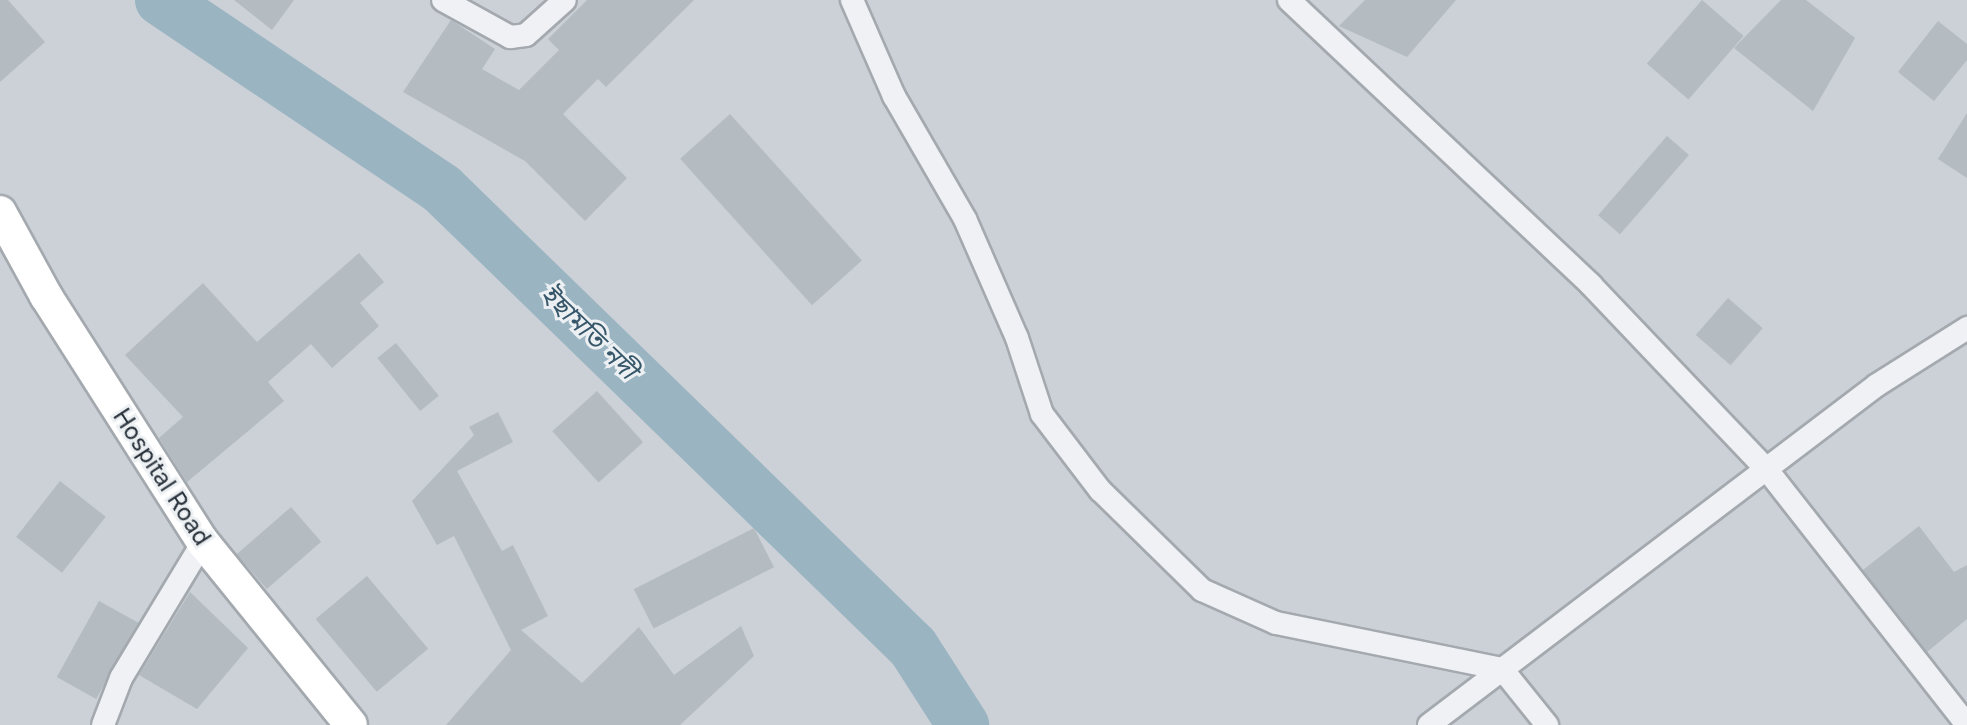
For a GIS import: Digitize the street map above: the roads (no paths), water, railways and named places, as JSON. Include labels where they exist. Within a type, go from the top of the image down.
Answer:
[{"type":"main road","name":"Hospital Road","points":[[0,212],[46,296],[203,542],[351,725]]},
{"type":"street","points":[[443,0],[510,37],[526,35],[565,0]]},
{"type":"street","points":[[852,0],[894,96],[965,219],[1017,338],[1042,414],[1100,490],[1202,590],[1276,623],[1408,653],[1457,655],[1502,669],[1547,725]]},
{"type":"street","points":[[1289,0],[1591,285],[1768,471],[1967,725]]},
{"type":"street","points":[[1429,725],[1768,471],[1877,385],[1967,328]]},
{"type":"street","points":[[103,725],[121,678],[203,542]]},
{"type":"waterway","name":"ইছামতি নদী","points":[[161,0],[442,189],[913,647],[963,725]]}]
